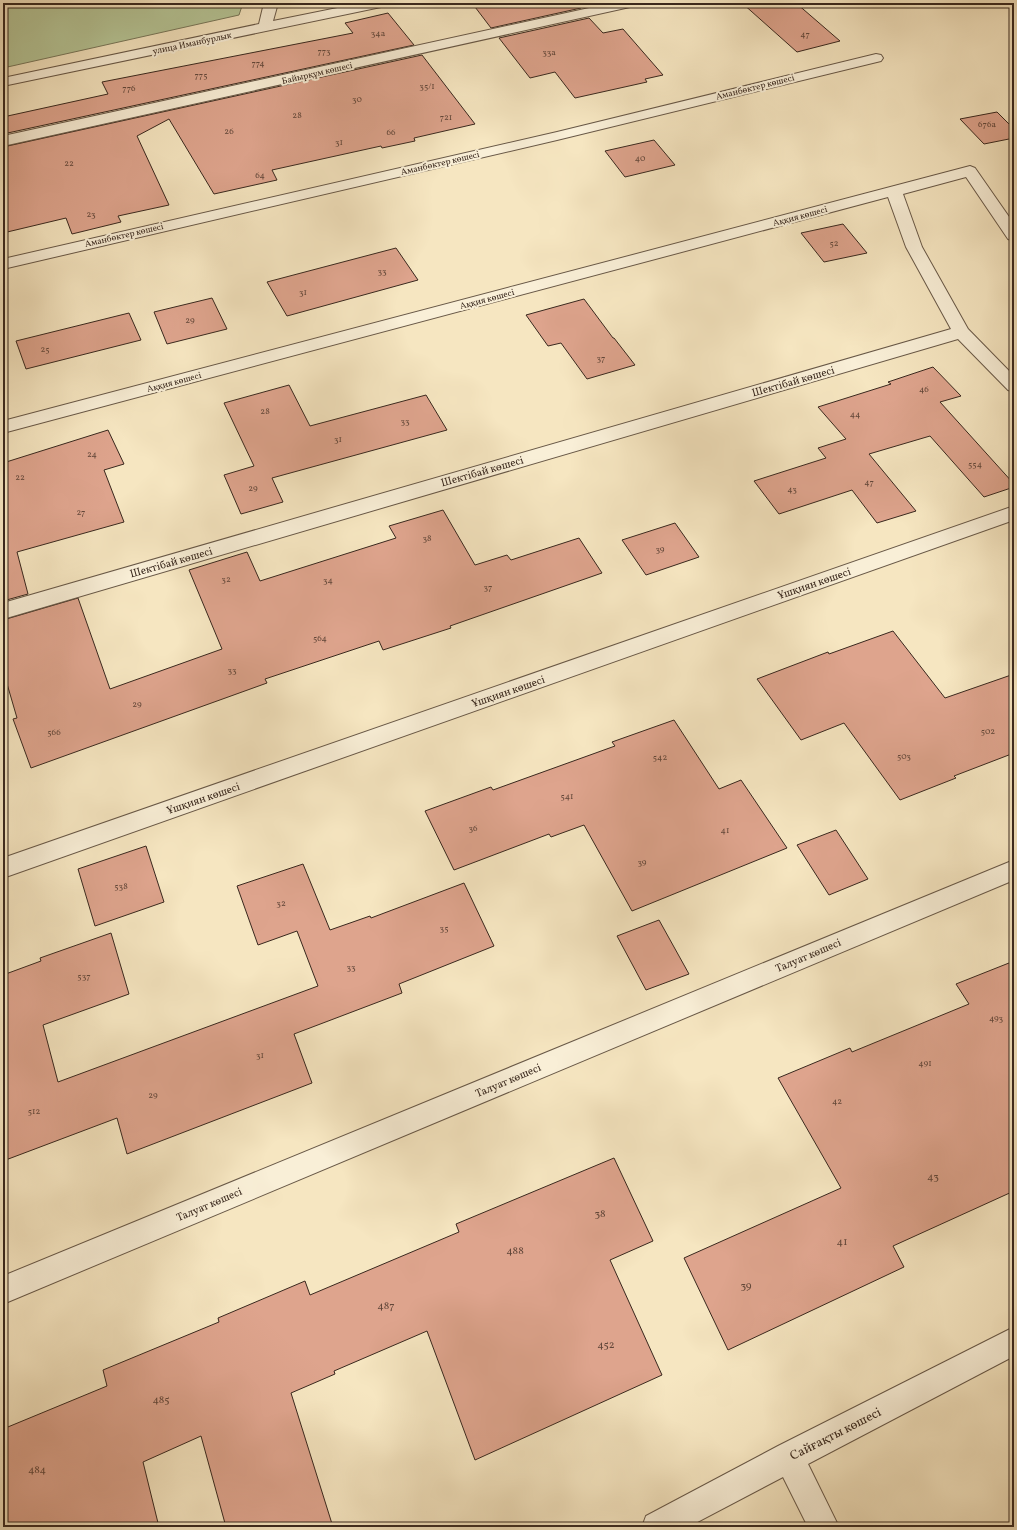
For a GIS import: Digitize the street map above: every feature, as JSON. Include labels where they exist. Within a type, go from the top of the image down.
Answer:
[{"type":"street","points":[[265,28],[271,3]]},
{"type":"street","name":"улица Иманбурлык","points":[[3,82],[381,3]]},
{"type":"street","name":"Байырқұм көшесі","points":[[3,141],[630,3]]},
{"type":"street","name":"Аманбөктер көшесі","points":[[3,264],[557,136],[876,58]]},
{"type":"street","name":"Аққия көшесі","points":[[3,427],[970,171],[1014,236]]},
{"type":"street","points":[[894,191],[914,247],[961,332],[1014,386]]},
{"type":"street","name":"Шектібай көшесі","points":[[3,611],[961,332]]},
{"type":"street","name":"Ұшқиян көшесі","points":[[3,868],[1014,513]]},
{"type":"street","name":"Талуат көшесі","points":[[3,1290],[1014,870]]},
{"type":"street","name":"Сайғақты көшесі","points":[[657,1527],[1014,1341]]},
{"type":"street","points":[[789,1457],[824,1527]]},
{"type":"green space","points":[[3,3],[243,3],[239,15],[3,68]]},
{"type":"building","points":[[472,3],[577,3],[581,8],[491,28]]},
{"type":"building","points":[[742,3],[796,3],[840,41],[797,52]]},
{"type":"building","points":[[388,13],[414,45],[3,134],[3,117],[108,94],[102,82],[353,33],[345,23]]},
{"type":"building","points":[[589,18],[603,33],[623,29],[663,75],[645,79],[647,82],[575,98],[555,72],[530,78],[499,38]]},
{"type":"building","points":[[422,55],[475,124],[414,138],[415,141],[382,148],[381,146],[272,170],[277,180],[214,194],[169,119],[137,136],[169,205],[118,216],[121,222],[72,234],[66,218],[3,233],[3,147]]},
{"type":"building","points":[[997,112],[1014,129],[1014,138],[984,144],[960,119]]},
{"type":"building","points":[[654,140],[675,165],[625,177],[605,151]]},
{"type":"building","points":[[843,224],[867,253],[824,262],[801,233]]},
{"type":"building","points":[[396,248],[418,280],[287,316],[267,282]]},
{"type":"building","points":[[212,298],[227,329],[167,344],[154,312]]},
{"type":"building","points":[[584,299],[635,365],[587,379],[561,343],[548,346],[526,315]]},
{"type":"building","points":[[129,313],[141,340],[26,369],[16,341]]},
{"type":"building","points":[[933,367],[961,396],[940,402],[1014,484],[1014,487],[984,497],[930,436],[869,454],[916,511],[877,523],[852,490],[779,514],[754,481],[826,458],[818,448],[846,439],[818,407],[891,384],[888,382]]},
{"type":"building","points":[[289,385],[310,426],[426,395],[447,430],[272,478],[283,502],[241,514],[224,475],[254,466],[224,403]]},
{"type":"building","points":[[108,430],[124,464],[104,470],[124,522],[17,552],[28,594],[3,601],[3,463]]},
{"type":"building","points":[[443,510],[475,565],[507,555],[511,560],[579,538],[602,573],[450,626],[451,628],[383,650],[379,641],[265,679],[267,683],[31,768],[13,719],[17,718],[3,670],[3,620],[78,598],[110,689],[222,649],[189,570],[247,552],[260,581],[396,538],[389,526]]},
{"type":"building","points":[[675,523],[699,557],[646,575],[622,540]]},
{"type":"building","points":[[893,631],[945,698],[1014,674],[1014,753],[954,776],[956,778],[900,800],[844,723],[801,740],[757,679],[828,652],[829,654]]},
{"type":"building","points":[[674,720],[719,789],[741,780],[787,848],[632,911],[584,825],[551,837],[549,834],[454,870],[425,811],[491,787],[493,790],[615,746],[612,742]]},
{"type":"building","points":[[836,830],[868,879],[829,895],[797,845]]},
{"type":"building","points":[[146,846],[164,902],[95,926],[78,869]]},
{"type":"building","points":[[303,864],[330,930],[370,916],[371,918],[464,883],[494,946],[399,984],[402,993],[294,1034],[312,1083],[127,1154],[117,1118],[3,1161],[3,975],[41,961],[40,958],[111,933],[129,994],[43,1025],[58,1082],[318,986],[297,931],[258,945],[237,886]]},
{"type":"building","points":[[659,920],[689,974],[646,990],[617,936]]},
{"type":"building","points":[[1014,961],[1014,1191],[893,1246],[904,1267],[728,1350],[684,1258],[841,1188],[778,1078],[850,1048],[852,1052],[969,1004],[956,984]]},
{"type":"building","points":[[614,1158],[653,1241],[610,1260],[662,1375],[475,1460],[427,1331],[334,1371],[335,1374],[291,1393],[333,1527],[226,1527],[201,1436],[143,1462],[159,1527],[3,1527],[3,1429],[107,1386],[103,1370],[219,1322],[218,1318],[305,1281],[310,1295],[459,1232],[456,1224]]}]
